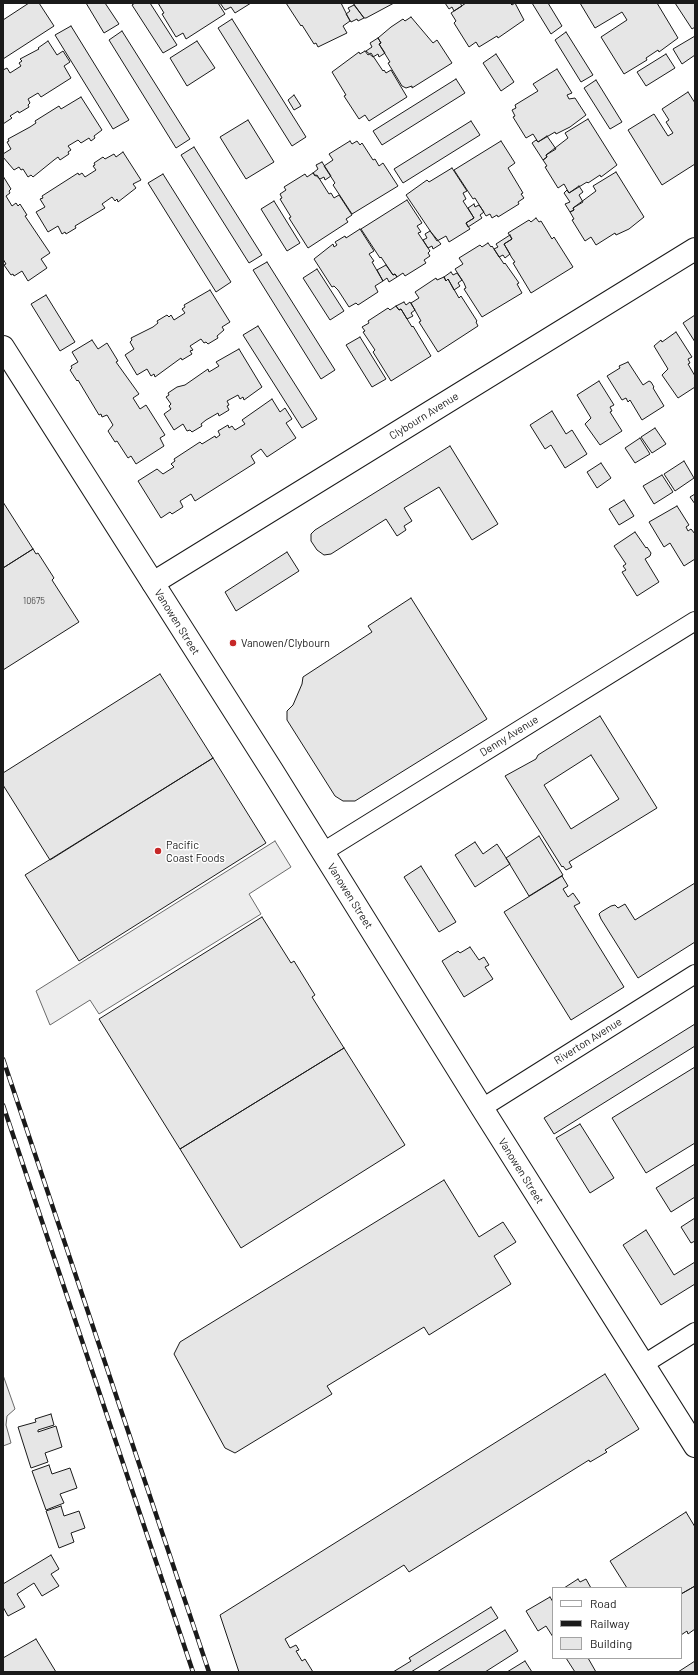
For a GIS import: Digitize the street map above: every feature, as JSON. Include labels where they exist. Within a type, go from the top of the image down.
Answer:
[{"type":"main road","name":"Clybourn Avenue","points":[[153,583],[695,249]]},
{"type":"main road","name":"Vanowen Street","points":[[3,347],[323,852],[695,1446]]},
{"type":"street","name":"Denny Avenue","points":[[323,852],[695,621]]},
{"type":"street","name":"Riverton Avenue","points":[[482,1108],[695,974]]},
{"type":"street","points":[[644,1364],[695,1332]]},
{"type":"shaded area","points":[[275,841],[291,867],[249,894],[261,914],[99,1014],[90,1000],[50,1025],[36,991]]},
{"type":"shaded area","points":[[3,1375],[15,1409],[7,1416],[6,1425],[11,1443],[3,1446]]},
{"type":"building","points":[[29,3],[39,3],[54,26],[3,59],[3,20]]},
{"type":"building","points":[[86,3],[105,3],[119,24],[104,33]]},
{"type":"building","points":[[135,3],[150,3],[177,45],[163,53],[132,5]]},
{"type":"building","points":[[158,3],[218,3],[225,14],[186,39],[183,33],[176,37],[162,14],[164,13]]},
{"type":"building","points":[[220,3],[251,3],[235,13],[231,7],[225,10]]},
{"type":"building","points":[[286,3],[341,3],[350,21],[343,26],[347,33],[318,47],[316,43],[314,44]]},
{"type":"building","points":[[353,3],[394,3],[364,18]]},
{"type":"building","points":[[445,3],[460,3],[462,6],[454,11],[452,7],[449,9]]},
{"type":"building","points":[[466,3],[510,3],[512,5],[515,3],[524,20],[498,38],[497,36],[479,47],[476,42],[469,47],[454,23],[456,21],[451,13]]},
{"type":"building","points":[[532,3],[548,3],[562,26],[551,34]]},
{"type":"building","points":[[580,3],[657,3],[678,38],[624,74],[601,37],[627,20],[622,12],[595,28]]},
{"type":"building","points":[[675,3],[695,3],[695,27],[692,29]]},
{"type":"building","points":[[354,5],[364,18],[351,22],[346,14],[350,11],[348,8]]},
{"type":"building","points":[[411,17],[433,43],[437,40],[452,63],[412,88],[412,86],[406,88],[402,86],[388,63],[390,62],[379,44],[381,43],[378,38],[403,19],[405,21]]},
{"type":"building","points":[[232,19],[306,137],[292,146],[218,28]]},
{"type":"building","points":[[71,26],[129,120],[113,129],[55,35]]},
{"type":"building","points":[[122,31],[190,139],[176,148],[109,40]]},
{"type":"building","points":[[566,32],[593,75],[581,82],[555,40]]},
{"type":"building","points":[[695,36],[695,55],[682,64],[673,49]]},
{"type":"building","points":[[378,38],[381,43],[379,44],[385,53],[379,57],[378,54],[373,57],[366,51],[372,47],[370,43]]},
{"type":"building","points":[[48,41],[57,55],[63,51],[70,62],[64,66],[71,78],[41,97],[38,93],[28,99],[30,103],[28,105],[29,107],[10,116],[12,118],[3,124],[3,70],[7,68],[10,73],[21,66],[19,63],[22,61],[20,59],[39,49],[38,48]]},
{"type":"building","points":[[197,41],[215,68],[187,86],[170,58]]},
{"type":"building","points":[[365,51],[368,55],[371,53],[383,71],[384,70],[386,73],[391,70],[407,97],[369,121],[365,115],[359,119],[344,96],[346,95],[332,72],[359,52],[360,54]]},
{"type":"building","points":[[496,54],[514,82],[501,91],[483,63]]},
{"type":"building","points":[[666,54],[675,68],[646,86],[637,72]]},
{"type":"building","points":[[557,69],[572,93],[567,95],[569,99],[575,98],[586,115],[570,127],[556,134],[555,132],[538,142],[533,134],[526,138],[513,117],[515,116],[512,110],[516,108],[515,105],[538,91],[533,84]]},
{"type":"building","points":[[456,79],[465,93],[382,145],[373,131]]},
{"type":"building","points":[[596,80],[622,122],[610,129],[584,88]]},
{"type":"building","points":[[688,92],[695,103],[695,164],[662,185],[628,130],[654,114],[668,136],[673,133],[666,122],[669,120],[662,109]]},
{"type":"building","points":[[294,95],[301,106],[294,110],[288,100]]},
{"type":"building","points":[[81,97],[102,130],[94,136],[95,138],[91,141],[89,138],[81,143],[78,140],[68,146],[71,150],[68,152],[69,154],[60,160],[58,157],[33,177],[31,175],[28,177],[23,169],[21,170],[19,167],[14,170],[3,157],[3,154],[11,149],[7,142],[9,141],[8,139],[30,127],[36,123],[35,121],[59,106],[61,109]]},
{"type":"building","points":[[588,119],[617,165],[601,177],[600,175],[569,193],[564,184],[558,188],[545,167],[547,166],[543,160],[547,157],[546,155],[568,138],[565,133]]},
{"type":"building","points":[[248,120],[274,162],[246,179],[220,137]]},
{"type":"building","points":[[471,121],[480,135],[403,183],[394,169]]},
{"type":"building","points":[[547,136],[556,149],[546,155],[547,157],[543,160],[532,143],[536,140],[538,142]]},
{"type":"building","points":[[350,141],[352,144],[357,141],[360,145],[362,143],[373,160],[375,159],[379,166],[383,163],[398,186],[352,214],[333,185],[335,183],[324,166],[333,160],[329,154]]},
{"type":"building","points":[[501,141],[515,163],[508,168],[523,193],[521,194],[524,198],[518,202],[519,204],[498,217],[497,215],[492,218],[490,214],[486,216],[475,198],[473,199],[454,170]]},
{"type":"building","points":[[194,147],[262,255],[249,263],[181,155]]},
{"type":"building","points":[[123,152],[141,180],[133,184],[136,188],[118,202],[117,199],[115,201],[112,197],[102,204],[105,208],[75,226],[76,228],[66,234],[65,232],[62,234],[58,226],[48,232],[36,212],[45,207],[40,199],[43,198],[42,196],[78,173],[79,175],[82,173],[85,177],[96,170],[93,166],[95,165],[94,163],[103,157],[105,159],[114,154],[116,157]]},
{"type":"building","points":[[322,162],[331,176],[325,180],[324,177],[320,179],[313,173],[318,169],[316,165]]},
{"type":"building","points":[[452,168],[467,191],[463,193],[466,199],[463,201],[474,218],[466,223],[470,229],[449,242],[446,236],[437,241],[406,195],[427,180],[429,182]]},
{"type":"building","points":[[616,172],[644,217],[629,229],[616,235],[615,233],[596,245],[591,237],[585,241],[572,220],[574,219],[570,212],[574,210],[573,208],[596,191],[593,186]]},
{"type":"building","points":[[313,173],[315,176],[317,175],[329,194],[331,193],[334,198],[339,195],[352,215],[346,219],[348,222],[308,248],[289,218],[291,217],[280,199],[282,198],[280,194],[286,190],[284,187],[305,174],[307,177]]},
{"type":"building","points":[[163,174],[231,282],[216,292],[148,183]]},
{"type":"building","points":[[3,176],[11,189],[9,191],[10,193],[6,196],[12,206],[16,203],[18,206],[20,204],[27,215],[25,216],[50,253],[41,259],[47,268],[28,281],[22,271],[14,276],[13,274],[11,275],[4,265],[6,264],[3,259]]},
{"type":"building","points":[[579,186],[583,192],[579,195],[583,202],[573,208],[574,210],[570,212],[565,204],[570,202],[564,193],[567,190],[569,193]]},
{"type":"building","points":[[407,200],[422,223],[417,226],[421,232],[418,233],[430,251],[428,253],[430,256],[424,260],[426,263],[405,276],[403,273],[397,277],[395,274],[393,275],[381,257],[380,258],[361,229]]},
{"type":"building","points":[[274,201],[300,243],[287,251],[261,209]]},
{"type":"building","points":[[474,204],[475,207],[479,205],[484,212],[480,215],[482,218],[468,227],[466,223],[474,218],[468,208]]},
{"type":"building","points":[[536,218],[539,222],[541,221],[552,239],[554,237],[573,267],[531,293],[513,263],[515,262],[504,244],[512,239],[508,233],[529,220],[531,222]]},
{"type":"building","points":[[360,229],[374,251],[369,254],[374,261],[372,262],[383,281],[375,286],[378,292],[358,305],[356,303],[349,307],[338,290],[334,286],[332,287],[314,259],[333,244],[334,247],[337,245],[335,242],[345,236],[346,238]]},
{"type":"building","points":[[430,231],[441,244],[433,249],[432,246],[428,248],[423,240],[427,238],[425,234]]},
{"type":"building","points":[[510,235],[512,239],[504,244],[510,254],[505,258],[503,255],[499,257],[494,249],[498,247],[496,244]]},
{"type":"building","points":[[488,243],[491,247],[492,246],[519,283],[517,284],[522,293],[482,317],[464,289],[466,288],[464,283],[455,269],[463,264],[459,258],[480,245],[482,247]]},
{"type":"building","points":[[267,262],[335,370],[321,379],[253,270]]},
{"type":"building","points":[[386,265],[393,275],[395,274],[397,277],[389,282],[387,278],[383,281],[377,270]]},
{"type":"building","points":[[317,269],[344,311],[330,320],[303,278]]},
{"type":"building","points":[[451,272],[453,275],[457,273],[462,280],[458,283],[460,286],[454,290],[448,279],[446,281],[444,277]]},
{"type":"building","points":[[444,277],[446,281],[448,279],[459,298],[461,296],[477,321],[478,326],[438,352],[419,322],[421,321],[411,303],[419,298],[415,292],[436,278],[437,280]]},
{"type":"building","points":[[210,290],[230,322],[222,327],[224,330],[217,336],[218,338],[208,344],[206,342],[204,343],[201,339],[190,346],[193,350],[190,351],[192,354],[182,360],[181,358],[155,377],[154,374],[151,376],[147,369],[137,375],[125,355],[134,349],[130,342],[132,340],[131,338],[153,327],[158,323],[157,321],[167,315],[169,317],[171,315],[174,320],[185,313],[182,309],[185,307],[184,305]]},
{"type":"building","points":[[46,295],[75,342],[60,351],[31,304]]},
{"type":"building","points":[[404,302],[406,305],[410,302],[415,310],[411,313],[413,316],[407,319],[401,309],[399,310],[396,306]]},
{"type":"building","points":[[396,306],[399,310],[401,309],[412,327],[413,326],[431,356],[391,381],[373,352],[375,350],[363,332],[365,331],[362,327],[369,323],[368,321],[388,308],[390,310]]},
{"type":"building","points":[[695,315],[695,342],[683,323]]},
{"type":"building","points":[[258,326],[317,419],[302,428],[243,335]]},
{"type":"building","points":[[676,332],[692,357],[688,359],[690,363],[688,364],[695,376],[695,387],[678,398],[662,375],[668,369],[654,346],[661,340],[662,342]]},
{"type":"building","points":[[360,337],[386,379],[372,387],[346,345]]},
{"type":"building","points":[[92,340],[98,349],[107,343],[118,361],[116,362],[139,394],[133,398],[140,409],[146,405],[165,435],[160,438],[164,446],[136,464],[131,456],[128,458],[117,441],[115,442],[108,431],[113,425],[107,415],[102,417],[101,414],[99,415],[78,380],[77,381],[70,370],[72,368],[71,366],[78,362],[72,352]]},
{"type":"building","points":[[239,349],[262,387],[244,400],[243,397],[240,399],[238,395],[227,401],[229,410],[219,416],[218,413],[206,420],[201,424],[202,426],[192,432],[190,430],[187,431],[183,424],[174,430],[164,414],[171,409],[169,406],[171,404],[166,397],[169,395],[168,393],[177,387],[185,385],[208,369],[209,372],[219,366],[216,362]]},
{"type":"building","points":[[628,362],[643,385],[649,381],[651,382],[664,406],[642,420],[630,400],[628,402],[626,398],[622,400],[607,376],[620,368],[619,366]]},
{"type":"building","points":[[599,381],[614,405],[610,407],[612,411],[610,412],[622,431],[600,445],[585,424],[591,418],[577,395]]},
{"type":"building","points":[[272,399],[280,412],[285,408],[292,419],[286,423],[296,438],[267,457],[261,449],[251,456],[255,463],[195,501],[191,494],[180,501],[183,507],[172,514],[170,512],[161,518],[138,481],[157,469],[163,474],[174,467],[171,464],[175,461],[174,459],[200,442],[202,444],[215,436],[216,438],[220,435],[218,431],[228,425],[229,428],[232,426],[235,430],[245,424],[242,420]]},
{"type":"building","points":[[552,411],[566,434],[572,430],[587,454],[565,468],[551,445],[545,449],[530,425]]},
{"type":"building","points":[[655,428],[666,444],[652,453],[641,437]]},
{"type":"building","points":[[640,438],[650,454],[635,463],[625,448]]},
{"type":"building","points":[[450,446],[498,524],[472,540],[439,487],[404,508],[412,521],[404,526],[406,530],[397,536],[386,519],[331,554],[324,555],[317,550],[311,541],[311,534],[315,530]]},
{"type":"building","points":[[684,461],[694,478],[675,491],[664,474]]},
{"type":"building","points":[[601,463],[611,478],[597,488],[587,472]]},
{"type":"building","points":[[662,475],[673,492],[654,504],[643,486]]},
{"type":"building","points":[[695,494],[695,504],[690,497]]},
{"type":"building","points":[[624,500],[634,516],[619,525],[609,509]]},
{"type":"building","points":[[3,502],[33,549],[3,568]]},
{"type":"building","points":[[677,506],[689,525],[686,527],[688,531],[691,529],[695,534],[695,559],[684,566],[670,543],[664,547],[649,522]]},
{"type":"building","points":[[635,532],[651,553],[650,556],[645,559],[659,582],[637,596],[622,572],[626,570],[623,566],[626,564],[614,546]]},
{"type":"building","points":[[33,549],[36,554],[38,553],[54,578],[52,580],[79,622],[3,670],[3,568]]},
{"type":"building","points":[[287,552],[299,571],[236,611],[225,592]]},
{"type":"building","points":[[411,598],[487,719],[355,801],[343,801],[335,796],[287,720],[287,711],[293,705],[302,684],[303,677],[372,632],[368,626]]},
{"type":"building","points":[[160,674],[213,758],[50,860],[3,785],[3,773]]},
{"type":"building","points":[[600,716],[657,808],[569,862],[572,867],[566,870],[563,866],[562,867],[505,776],[536,759],[538,755]],"holes":[[[591,755],[619,799],[571,829],[544,785]]]},
{"type":"building","name":"Pacific Coast Foods","points":[[213,758],[266,843],[79,961],[25,875]]},
{"type":"building","points":[[539,836],[563,875],[529,896],[506,858]]},
{"type":"building","points":[[475,842],[483,854],[497,844],[510,864],[475,887],[455,855]]},
{"type":"building","points":[[421,866],[456,922],[439,932],[404,877]]},
{"type":"building","points":[[562,876],[568,886],[563,889],[568,897],[573,893],[580,903],[574,906],[624,987],[571,1020],[504,912]]},
{"type":"building","points":[[695,883],[695,942],[638,978],[599,914],[611,906],[615,905],[618,908],[625,904],[635,920]]},
{"type":"building","points":[[262,917],[291,963],[294,961],[315,995],[312,997],[344,1048],[180,1149],[99,1019]]},
{"type":"building","points":[[470,947],[479,960],[484,957],[489,965],[485,967],[493,979],[464,997],[442,961],[458,951],[460,953]]},
{"type":"building","points":[[695,1024],[695,1046],[554,1134],[544,1118]]},
{"type":"building","points":[[344,1048],[405,1145],[241,1248],[180,1149]]},
{"type":"building","points":[[695,1067],[695,1143],[646,1173],[612,1118]]},
{"type":"building","points":[[580,1124],[614,1178],[590,1193],[556,1138]]},
{"type":"building","points":[[695,1164],[695,1197],[671,1212],[656,1188]]},
{"type":"building","points":[[444,1180],[479,1237],[503,1222],[516,1242],[494,1256],[511,1284],[429,1335],[424,1327],[327,1386],[332,1394],[235,1453],[225,1448],[174,1354],[180,1342]]},
{"type":"building","points":[[695,1218],[695,1241],[691,1243],[681,1227]]},
{"type":"building","points":[[646,1230],[674,1275],[695,1262],[695,1284],[661,1305],[623,1245]]},
{"type":"building","points":[[605,1374],[639,1429],[605,1450],[607,1452],[590,1462],[589,1460],[409,1572],[404,1565],[285,1639],[290,1648],[296,1645],[299,1650],[296,1651],[302,1661],[305,1659],[313,1672],[239,1672],[220,1615]]},
{"type":"building","points":[[51,1414],[54,1425],[38,1430],[38,1432],[56,1426],[62,1447],[45,1453],[48,1462],[31,1468],[18,1427],[36,1422],[35,1419]]},
{"type":"building","points":[[49,1465],[52,1474],[70,1468],[77,1488],[60,1494],[64,1503],[46,1510],[32,1471]]},
{"type":"building","points":[[61,1506],[64,1516],[79,1511],[85,1528],[71,1533],[74,1542],[59,1548],[46,1511]]},
{"type":"building","points":[[686,1512],[695,1527],[695,1586],[682,1593],[682,1587],[626,1587],[610,1561]]},
{"type":"building","points":[[51,1555],[59,1569],[51,1574],[59,1586],[42,1596],[34,1583],[17,1594],[25,1607],[8,1616],[3,1607],[3,1584]]},
{"type":"building","points":[[578,1579],[580,1582],[586,1579],[590,1587],[566,1587]]},
{"type":"building","points":[[695,1586],[695,1629],[688,1634],[687,1631],[682,1634],[682,1593]]},
{"type":"building","points":[[550,1597],[552,1600],[552,1635],[546,1626],[538,1631],[526,1611]]},
{"type":"building","points":[[491,1607],[498,1618],[411,1672],[393,1672],[411,1661],[409,1658]]},
{"type":"building","points":[[505,1630],[518,1651],[485,1672],[437,1672]]},
{"type":"building","points":[[36,1639],[56,1672],[3,1672],[3,1658]]},
{"type":"building","points":[[567,1659],[589,1659],[596,1672],[575,1672]]},
{"type":"building","points":[[525,1661],[532,1672],[507,1672]]},
{"type":"building","points":[[695,1661],[695,1672],[678,1672]]},
{"type":"railway","points":[[3,1059],[209,1672]]},
{"type":"railway","points":[[3,1105],[193,1672]]},
{"type":"place","name":"Vanowen/Clybourn","points":[[233,643]]},
{"type":"place","name":"Pacific Coast Foods","points":[[158,851]]}]
